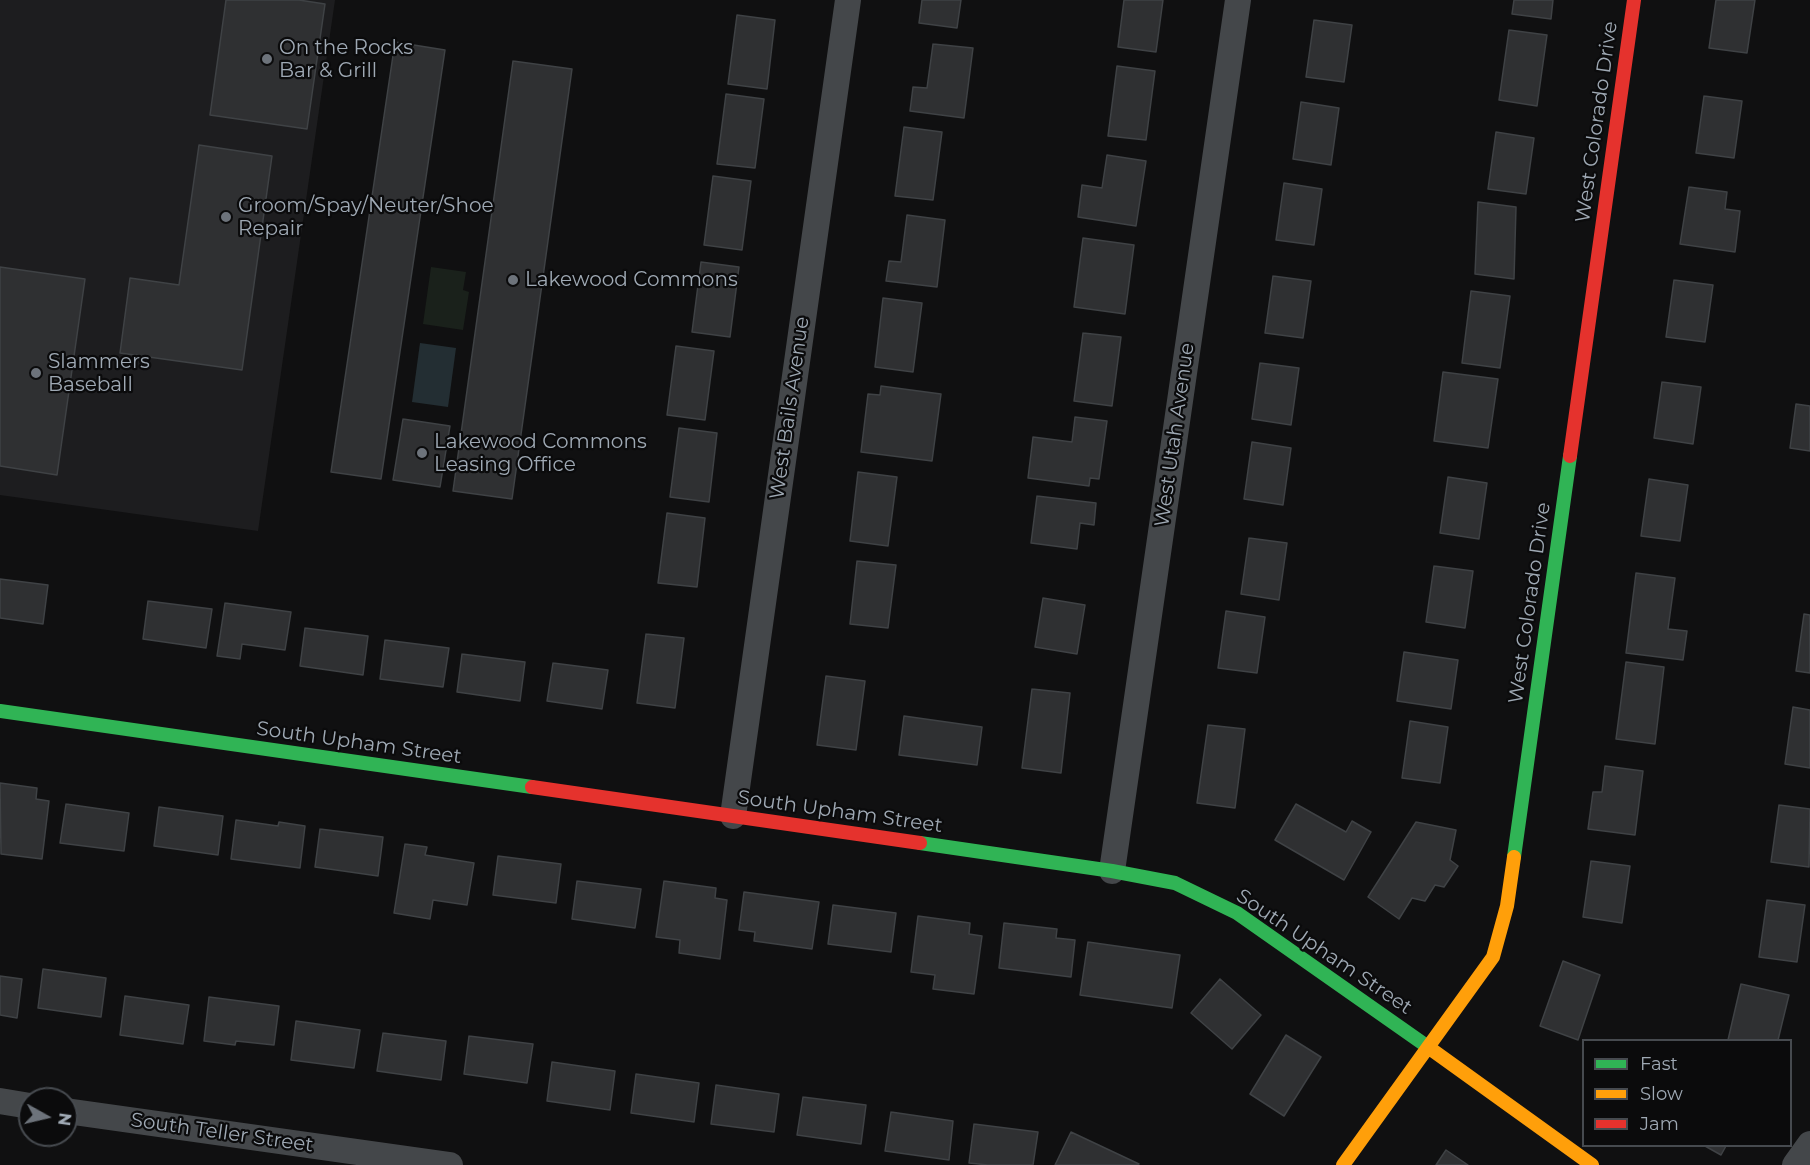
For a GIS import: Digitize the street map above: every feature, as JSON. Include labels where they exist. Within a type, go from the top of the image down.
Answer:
[{"type":"street","name":"West Bails Avenue","points":[[733,816],[848,0]]},
{"type":"street","name":"West Utah Avenue","points":[[1112,871],[1238,0]]},
{"type":"street","name":"West Colorado Drive","points":[[1343,1165],[1493,957],[1507,906],[1634,0]]},
{"type":"street","name":"South Upham Street","points":[[0,711],[1112,871],[1175,883],[1237,913],[1429,1047],[1592,1165]]},
{"type":"street","points":[[0,1101],[18,1104]]},
{"type":"street","name":"South Teller Street","points":[[78,1113],[450,1165]]},
{"type":"street","points":[[1795,1165],[1810,1144]]},
{"type":"shaded area","points":[[0,0],[335,0],[258,531],[0,495]]},
{"type":"shaded area","points":[[431,267],[466,272],[463,290],[469,292],[463,330],[423,324]]},
{"type":"shaded area","points":[[420,343],[456,348],[448,407],[412,402]]},
{"type":"building","name":"On the Rocks Bar & Grill","points":[[226,0],[299,0],[325,4],[307,129],[210,115]]},
{"type":"building","points":[[922,0],[961,0],[957,28],[919,23]]},
{"type":"building","points":[[1124,0],[1163,0],[1156,52],[1118,47]]},
{"type":"building","points":[[1514,0],[1553,0],[1551,19],[1512,14]]},
{"type":"building","points":[[1716,0],[1755,0],[1747,53],[1709,48]]},
{"type":"building","points":[[737,15],[775,20],[767,89],[728,84]]},
{"type":"building","points":[[1314,20],[1352,25],[1344,82],[1306,77]]},
{"type":"building","points":[[1509,30],[1547,35],[1537,106],[1499,100]]},
{"type":"building","points":[[395,42],[445,50],[381,479],[331,472]]},
{"type":"building","points":[[933,44],[973,48],[964,118],[910,111],[913,87],[927,88]]},
{"type":"building","name":"Lakewood Commons","points":[[513,61],[572,69],[512,499],[453,491]]},
{"type":"building","points":[[1117,66],[1155,71],[1146,140],[1108,136]]},
{"type":"building","points":[[726,94],[764,99],[755,168],[717,164]]},
{"type":"building","points":[[1704,96],[1742,101],[1734,158],[1696,153]]},
{"type":"building","points":[[1301,102],[1339,108],[1331,165],[1293,159]]},
{"type":"building","points":[[904,127],[942,132],[933,200],[895,196]]},
{"type":"building","points":[[1496,132],[1534,138],[1526,194],[1488,189]]},
{"type":"building","name":"Groom/Spay/Neuter/Shoe Repair","points":[[199,145],[272,156],[242,370],[120,353],[130,278],[179,285]]},
{"type":"building","points":[[1107,155],[1146,161],[1136,226],[1078,217],[1082,185],[1102,188]]},
{"type":"building","points":[[713,176],[751,181],[742,250],[704,245]]},
{"type":"building","points":[[1284,183],[1322,189],[1314,245],[1276,240]]},
{"type":"building","points":[[1689,187],[1727,192],[1725,209],[1740,211],[1735,252],[1680,244]]},
{"type":"building","points":[[1478,202],[1516,207],[1514,279],[1475,274]]},
{"type":"building","points":[[907,215],[945,220],[937,287],[886,281],[889,261],[901,262]]},
{"type":"building","points":[[1083,238],[1134,245],[1125,314],[1074,307]]},
{"type":"building","points":[[701,262],[739,267],[730,337],[692,332]]},
{"type":"building","name":"Slammers Baseball","points":[[0,267],[85,279],[57,475],[0,466]]},
{"type":"building","points":[[1273,276],[1311,281],[1303,338],[1265,333]]},
{"type":"building","points":[[1674,280],[1713,285],[1705,342],[1666,337]]},
{"type":"building","points":[[1471,291],[1510,296],[1500,368],[1462,363]]},
{"type":"building","points":[[883,298],[922,303],[913,372],[875,367]]},
{"type":"building","points":[[1083,333],[1121,337],[1112,406],[1074,401]]},
{"type":"building","points":[[676,346],[714,351],[705,420],[667,415]]},
{"type":"building","points":[[1260,363],[1299,368],[1291,425],[1252,419]]},
{"type":"building","points":[[1443,372],[1498,379],[1488,448],[1434,441]]},
{"type":"building","points":[[1662,382],[1701,387],[1693,444],[1654,438]]},
{"type":"building","points":[[881,386],[941,394],[932,461],[861,452],[868,394],[880,395]]},
{"type":"building","points":[[1796,404],[1810,406],[1810,451],[1790,448]]},
{"type":"building","points":[[1075,417],[1107,421],[1099,479],[1090,478],[1089,486],[1028,478],[1033,437],[1072,442]]},
{"type":"building","name":"Lakewood Commons Leasing Office","points":[[403,419],[450,426],[440,487],[393,480]]},
{"type":"building","points":[[679,428],[717,433],[709,502],[670,497]]},
{"type":"building","points":[[1252,442],[1291,448],[1283,505],[1244,499]]},
{"type":"building","points":[[858,472],[897,477],[888,546],[850,541]]},
{"type":"building","points":[[1448,477],[1487,483],[1479,539],[1440,533]]},
{"type":"building","points":[[1649,479],[1688,485],[1680,541],[1641,536]]},
{"type":"building","points":[[1037,496],[1096,503],[1094,525],[1080,523],[1077,549],[1031,543]]},
{"type":"building","points":[[667,513],[705,518],[697,587],[658,583]]},
{"type":"building","points":[[1249,538],[1287,543],[1279,600],[1241,594]]},
{"type":"building","points":[[857,561],[896,565],[888,628],[850,624]]},
{"type":"building","points":[[1434,566],[1473,571],[1465,628],[1426,622]]},
{"type":"building","points":[[1636,573],[1675,578],[1668,629],[1687,631],[1683,660],[1626,653]]},
{"type":"building","points":[[0,579],[48,585],[43,624],[0,618]]},
{"type":"building","points":[[1043,598],[1085,605],[1077,654],[1035,647]]},
{"type":"building","points":[[148,601],[212,609],[206,648],[143,639]]},
{"type":"building","points":[[225,603],[291,612],[285,650],[242,644],[240,659],[217,656]]},
{"type":"building","points":[[1226,611],[1265,617],[1257,673],[1218,668]]},
{"type":"building","points":[[1804,614],[1810,615],[1810,673],[1796,671]]},
{"type":"building","points":[[305,628],[368,636],[363,675],[300,666]]},
{"type":"building","points":[[646,634],[684,638],[675,708],[637,703]]},
{"type":"building","points":[[385,640],[449,648],[443,687],[380,679]]},
{"type":"building","points":[[1404,652],[1458,660],[1451,709],[1397,701]]},
{"type":"building","points":[[462,654],[525,662],[520,701],[457,692]]},
{"type":"building","points":[[1626,662],[1664,667],[1655,744],[1616,739]]},
{"type":"building","points":[[553,663],[608,670],[602,709],[547,701]]},
{"type":"building","points":[[826,676],[865,681],[856,750],[817,745]]},
{"type":"building","points":[[1032,689],[1070,693],[1061,773],[1022,768]]},
{"type":"building","points":[[1793,707],[1810,710],[1810,768],[1785,764]]},
{"type":"building","points":[[904,716],[982,727],[977,765],[899,755]]},
{"type":"building","points":[[1410,721],[1448,727],[1440,783],[1402,778]]},
{"type":"building","points":[[1208,725],[1245,729],[1235,808],[1197,803]]},
{"type":"building","points":[[1605,766],[1643,771],[1635,835],[1588,829],[1593,792],[1602,792]]},
{"type":"building","points":[[0,783],[37,788],[36,799],[49,801],[42,859],[1,854]]},
{"type":"building","points":[[66,804],[129,813],[124,851],[60,843]]},
{"type":"building","points":[[1296,804],[1346,832],[1352,821],[1371,832],[1344,880],[1275,840]]},
{"type":"building","points":[[1779,805],[1810,809],[1809,867],[1771,862]]},
{"type":"building","points":[[159,807],[223,816],[218,855],[154,846]]},
{"type":"building","points":[[236,820],[278,826],[279,822],[305,826],[300,868],[231,859]]},
{"type":"building","points":[[1416,822],[1456,830],[1450,860],[1458,866],[1444,887],[1435,885],[1425,901],[1412,898],[1399,919],[1368,897]]},
{"type":"building","points":[[320,829],[383,837],[378,876],[315,867]]},
{"type":"building","points":[[405,844],[427,847],[425,855],[474,863],[467,905],[433,900],[430,919],[394,913]]},
{"type":"building","points":[[498,856],[561,864],[556,903],[493,895]]},
{"type":"building","points":[[1591,861],[1630,866],[1622,923],[1583,917]]},
{"type":"building","points":[[577,881],[641,889],[635,928],[572,919]]},
{"type":"building","points":[[664,881],[716,888],[715,898],[727,900],[720,959],[679,953],[680,940],[656,937]]},
{"type":"building","points":[[744,892],[819,902],[812,949],[754,941],[755,932],[739,930]]},
{"type":"building","points":[[1767,900],[1805,905],[1797,962],[1759,957]]},
{"type":"building","points":[[833,905],[896,913],[891,952],[828,944]]},
{"type":"building","points":[[918,916],[970,923],[969,934],[982,936],[974,994],[933,989],[935,975],[911,972]]},
{"type":"building","points":[[1004,923],[1057,929],[1056,938],[1075,940],[1071,977],[999,968]]},
{"type":"building","points":[[1088,942],[1180,955],[1172,1008],[1080,995]]},
{"type":"building","points":[[1563,961],[1600,975],[1578,1040],[1540,1026]]},
{"type":"building","points":[[43,969],[106,978],[101,1017],[38,1008]]},
{"type":"building","points":[[0,976],[22,979],[17,1018],[0,1015]]},
{"type":"building","points":[[1220,979],[1261,1015],[1232,1049],[1191,1013]]},
{"type":"building","points":[[1741,984],[1789,995],[1778,1039],[1728,1039]]},
{"type":"building","points":[[125,996],[189,1005],[183,1044],[120,1035]]},
{"type":"building","points":[[209,997],[279,1006],[274,1045],[236,1041],[235,1045],[204,1041]]},
{"type":"building","points":[[296,1021],[360,1030],[354,1068],[291,1060]]},
{"type":"building","points":[[383,1033],[446,1041],[441,1080],[377,1071]]},
{"type":"building","points":[[1286,1035],[1321,1057],[1284,1116],[1250,1094]]},
{"type":"building","points":[[469,1036],[533,1044],[527,1083],[464,1074]]},
{"type":"building","points":[[552,1062],[615,1071],[610,1110],[547,1101]]},
{"type":"building","points":[[636,1074],[699,1083],[694,1122],[631,1113]]},
{"type":"building","points":[[716,1085],[779,1094],[774,1132],[711,1124]]},
{"type":"building","points":[[803,1097],[866,1105],[861,1144],[797,1135]]},
{"type":"building","points":[[891,1112],[953,1121],[949,1160],[885,1151]]},
{"type":"building","points":[[974,1124],[1038,1132],[1033,1165],[969,1163]]},
{"type":"building","points":[[1071,1132],[1139,1164],[1055,1165]]},
{"type":"building","points":[[1707,1147],[1725,1147],[1721,1155]]},
{"type":"building","points":[[1446,1150],[1468,1165],[1436,1165]]},
{"type":"traffic: fast","points":[[1514,857],[1570,456]]},
{"type":"traffic: fast","points":[[0,711],[532,787]]},
{"type":"traffic: fast","points":[[920,843],[1112,871],[1175,883],[1237,913],[1428,1047]]},
{"type":"traffic: slow","points":[[1343,1165],[1493,957],[1507,906],[1514,857]]},
{"type":"traffic: slow","points":[[1428,1047],[1592,1165]]},
{"type":"traffic: jam","points":[[1570,456],[1634,0]]},
{"type":"traffic: jam","points":[[532,787],[920,843]]},
{"type":"place","name":"On the Rocks Bar & Grill","points":[[267,59]]},
{"type":"place","name":"Groom/Spay/Neuter/Shoe Repair","points":[[226,217]]},
{"type":"place","name":"Lakewood Commons","points":[[513,280]]},
{"type":"place","name":"Slammers Baseball","points":[[36,373]]},
{"type":"place","name":"Lakewood Commons Leasing Office","points":[[422,453]]}]
